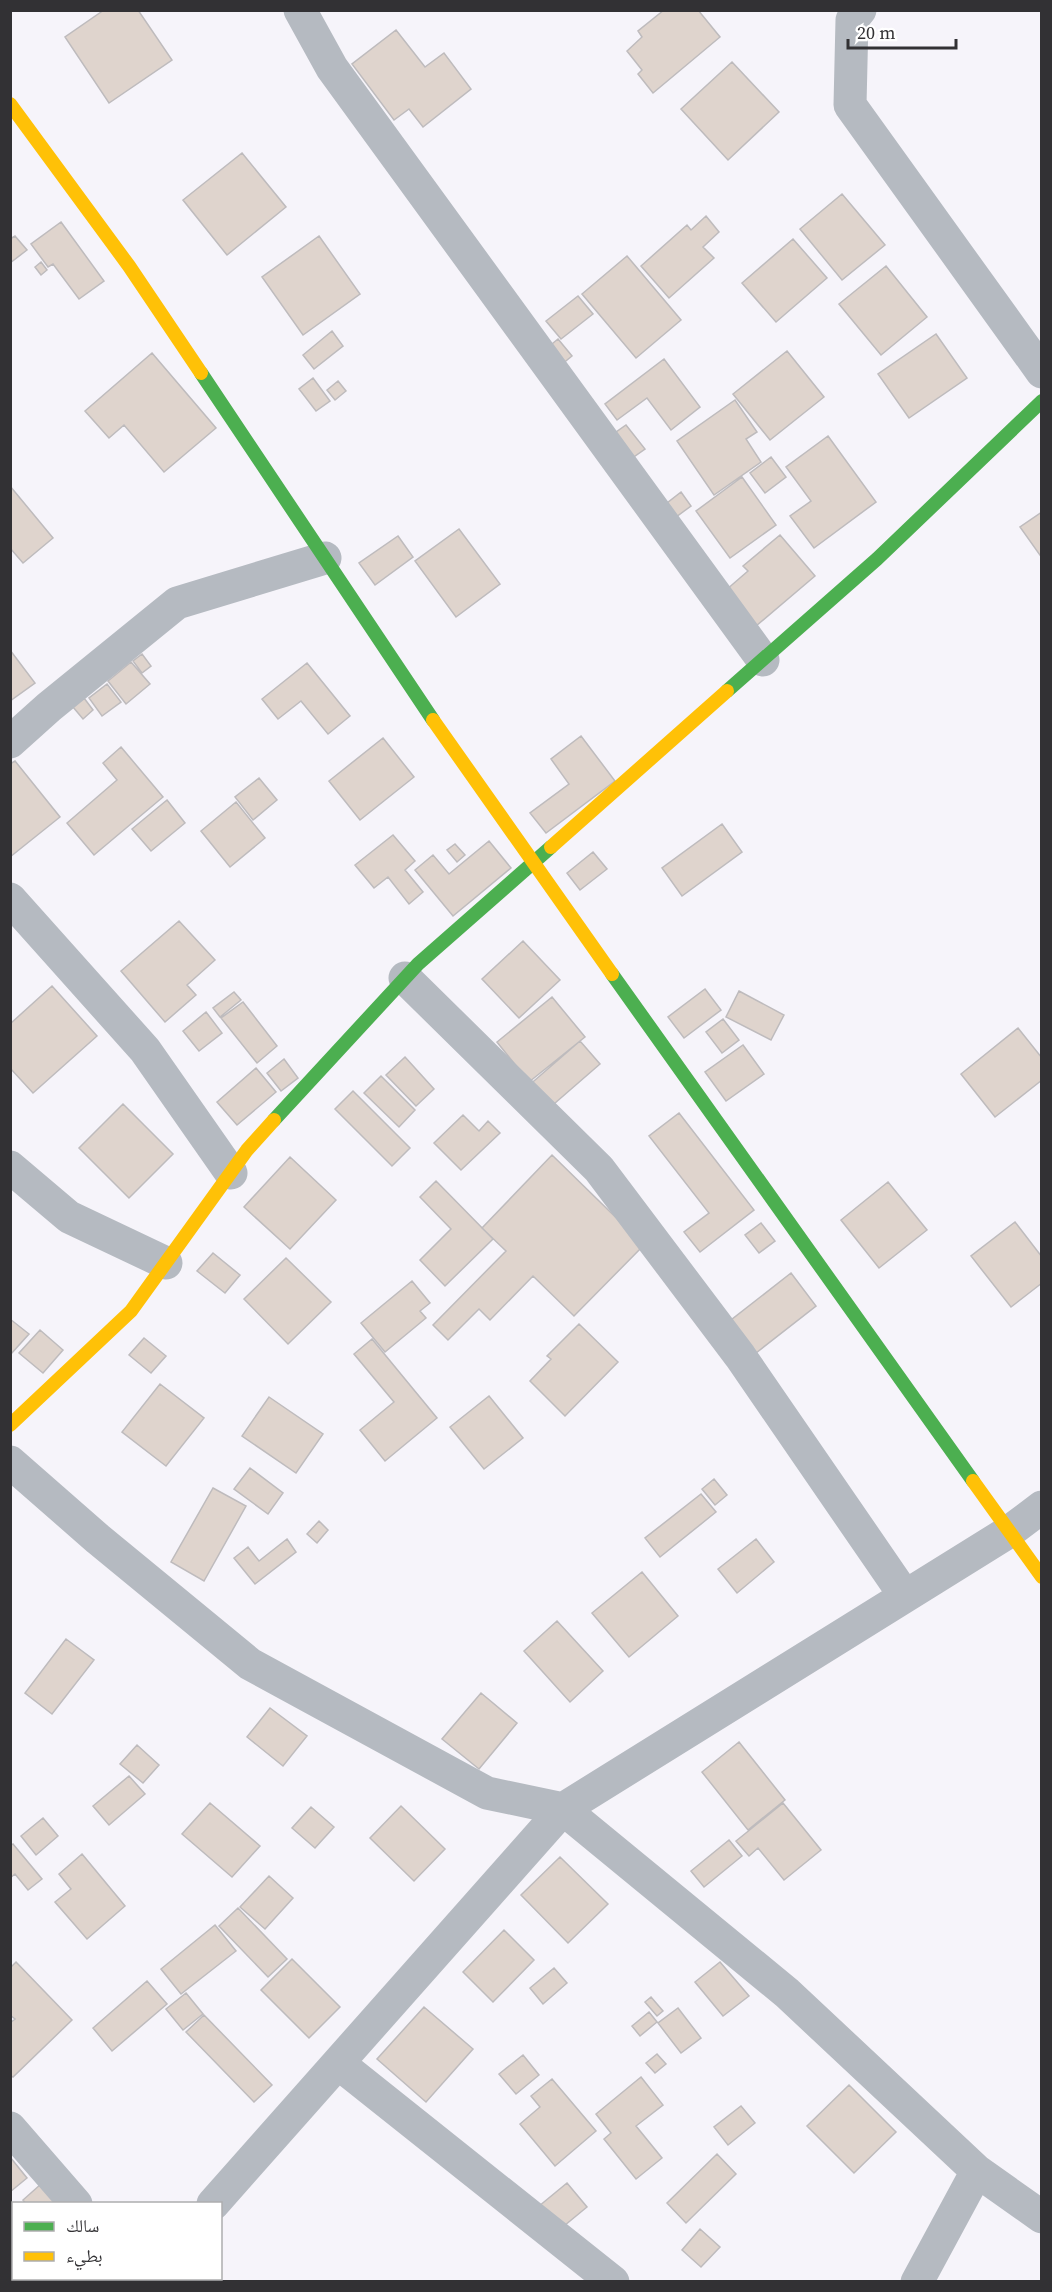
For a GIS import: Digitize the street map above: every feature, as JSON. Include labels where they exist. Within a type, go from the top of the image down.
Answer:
[{"type":"street","points":[[300,10],[332,68],[763,660]]},
{"type":"street","points":[[860,10],[852,20],[850,105],[1041,372]]},
{"type":"street","points":[[10,104],[129,266],[475,782],[1041,1577]]},
{"type":"street","points":[[10,1425],[131,1311],[248,1150],[405,978],[877,559],[1041,401]]},
{"type":"street","points":[[10,742],[49,707],[177,603],[325,558]]},
{"type":"street","points":[[10,899],[145,1050],[231,1173]]},
{"type":"street","points":[[405,978],[599,1169],[740,1356],[905,1596]]},
{"type":"street","points":[[10,1167],[69,1216],[166,1263]]},
{"type":"street","points":[[10,1462],[98,1539],[250,1664],[487,1793],[563,1809],[787,1993],[977,2171],[1041,2217]]},
{"type":"street","points":[[215,2202],[563,1809],[1010,1531],[1041,1507]]},
{"type":"street","points":[[338,2063],[613,2282]]},
{"type":"street","points":[[10,2128],[74,2202]]},
{"type":"street","points":[[917,2282],[977,2171]]},
{"type":"building","points":[[104,10],[138,10],[172,60],[109,103],[65,37]]},
{"type":"building","points":[[664,10],[698,10],[720,37],[653,93],[638,74],[642,70],[627,51],[642,37],[638,31]]},
{"type":"building","points":[[396,30],[425,67],[444,53],[471,89],[423,127],[409,109],[394,120],[352,64]]},
{"type":"building","points":[[732,62],[779,112],[728,160],[681,109]]},
{"type":"building","points":[[242,153],[286,207],[227,255],[183,200]]},
{"type":"building","points":[[842,194],[885,245],[842,280],[800,229]]},
{"type":"building","points":[[706,216],[719,232],[703,247],[714,258],[669,298],[641,266],[687,225],[691,230]]},
{"type":"building","points":[[61,222],[104,281],[79,299],[53,264],[48,267],[31,244]]},
{"type":"building","points":[[15,236],[27,250],[10,263],[10,239]]},
{"type":"building","points":[[319,236],[360,294],[303,335],[262,277]]},
{"type":"building","points":[[793,239],[827,278],[776,322],[742,283]]},
{"type":"building","points":[[627,256],[681,320],[636,358],[582,294]]},
{"type":"building","points":[[41,262],[47,270],[41,275],[35,267]]},
{"type":"building","points":[[886,266],[927,317],[881,355],[839,304]]},
{"type":"building","points":[[578,296],[593,314],[561,339],[546,321]]},
{"type":"building","points":[[332,331],[343,346],[314,369],[303,355]]},
{"type":"building","points":[[936,334],[967,378],[909,418],[878,374]]},
{"type":"building","points":[[558,339],[572,356],[561,365],[547,348]]},
{"type":"building","points":[[787,351],[824,397],[770,440],[733,394]]},
{"type":"building","points":[[152,353],[216,428],[164,472],[124,425],[109,438],[85,411]]},
{"type":"building","points":[[664,359],[700,407],[671,430],[647,398],[617,420],[605,404]]},
{"type":"building","points":[[313,378],[330,401],[316,411],[299,389]]},
{"type":"building","points":[[338,381],[346,391],[335,400],[327,390]]},
{"type":"building","points":[[735,400],[757,432],[746,439],[761,462],[714,495],[677,441]]},
{"type":"building","points":[[626,425],[645,449],[628,461],[609,437]]},
{"type":"building","points":[[828,436],[876,502],[814,548],[790,516],[811,501],[786,467]]},
{"type":"building","points":[[771,457],[786,477],[765,493],[750,473]]},
{"type":"building","points":[[742,477],[776,525],[730,558],[696,511]]},
{"type":"building","points":[[10,486],[53,538],[23,563],[10,548]]},
{"type":"building","points":[[681,492],[691,506],[672,520],[662,507]]},
{"type":"building","points":[[1042,512],[1042,558],[1020,527]]},
{"type":"building","points":[[459,529],[500,584],[456,617],[415,561]]},
{"type":"building","points":[[780,535],[815,576],[756,626],[726,590],[748,571],[743,566]]},
{"type":"building","points":[[398,536],[413,557],[375,585],[359,563]]},
{"type":"building","points":[[10,650],[35,683],[10,701]]},
{"type":"building","points":[[142,654],[151,666],[142,673],[133,661]]},
{"type":"building","points":[[131,662],[150,684],[126,704],[108,681]]},
{"type":"building","points":[[307,663],[350,716],[328,734],[301,701],[278,719],[262,699]]},
{"type":"building","points":[[107,684],[121,702],[102,716],[89,698]]},
{"type":"building","points":[[84,698],[93,710],[83,719],[73,707]]},
{"type":"building","points":[[581,736],[615,781],[546,833],[530,813],[569,784],[551,759]]},
{"type":"building","points":[[383,738],[414,777],[360,820],[329,781]]},
{"type":"building","points":[[121,747],[163,797],[94,855],[67,823],[117,780],[103,763]]},
{"type":"building","points":[[15,761],[60,817],[10,857],[10,764]]},
{"type":"building","points":[[259,778],[277,800],[253,820],[235,797]]},
{"type":"building","points":[[167,800],[185,823],[151,851],[132,829]]},
{"type":"building","points":[[236,802],[265,838],[230,867],[201,831]]},
{"type":"building","points":[[722,824],[742,852],[682,896],[662,868]]},
{"type":"building","points":[[393,835],[415,861],[405,870],[423,892],[409,904],[388,877],[374,888],[355,865]]},
{"type":"building","points":[[489,841],[511,868],[453,916],[415,870],[433,855],[449,874]]},
{"type":"building","points":[[455,844],[465,855],[457,862],[447,850]]},
{"type":"building","points":[[593,852],[607,869],[580,890],[567,873]]},
{"type":"building","points":[[179,921],[215,960],[187,985],[196,995],[165,1022],[121,971]]},
{"type":"building","points":[[523,941],[560,980],[519,1018],[482,979]]},
{"type":"building","points":[[52,986],[97,1036],[33,1093],[10,1068],[10,1024]]},
{"type":"building","points":[[705,989],[721,1010],[684,1038],[668,1017]]},
{"type":"building","points":[[739,991],[784,1015],[771,1040],[726,1017]]},
{"type":"building","points":[[234,992],[241,1000],[220,1017],[213,1008]]},
{"type":"building","points":[[552,997],[585,1037],[529,1082],[497,1042]]},
{"type":"building","points":[[243,1002],[277,1046],[257,1063],[221,1018]]},
{"type":"building","points":[[206,1012],[222,1033],[199,1051],[183,1031]]},
{"type":"building","points":[[723,1019],[739,1040],[722,1053],[706,1032]]},
{"type":"building","points":[[1018,1028],[1042,1058],[1042,1080],[995,1117],[961,1074]]},
{"type":"building","points":[[580,1041],[600,1064],[547,1110],[527,1087]]},
{"type":"building","points":[[743,1045],[764,1074],[726,1101],[705,1072]]},
{"type":"building","points":[[405,1057],[434,1089],[416,1106],[386,1075]]},
{"type":"building","points":[[284,1059],[298,1078],[281,1091],[267,1073]]},
{"type":"building","points":[[256,1068],[276,1092],[237,1125],[217,1102]]},
{"type":"building","points":[[381,1076],[415,1110],[399,1127],[364,1093]]},
{"type":"building","points":[[353,1091],[410,1148],[392,1166],[335,1109]]},
{"type":"building","points":[[123,1104],[173,1154],[129,1198],[79,1148]]},
{"type":"building","points":[[679,1113],[754,1210],[700,1252],[684,1232],[709,1213],[649,1136]]},
{"type":"building","points":[[463,1115],[479,1131],[488,1121],[500,1133],[461,1170],[434,1143]]},
{"type":"building","points":[[552,1155],[644,1245],[574,1316],[533,1276],[490,1320],[479,1309],[448,1340],[433,1325],[506,1251],[482,1228]]},
{"type":"building","points":[[290,1157],[336,1200],[290,1249],[244,1207]]},
{"type":"building","points":[[436,1181],[493,1239],[445,1286],[420,1260],[451,1229],[420,1197]]},
{"type":"building","points":[[888,1182],[927,1230],[879,1268],[841,1220]]},
{"type":"building","points":[[1015,1222],[1042,1257],[1042,1283],[1011,1307],[971,1256]]},
{"type":"building","points":[[761,1223],[775,1241],[759,1253],[745,1235]]},
{"type":"building","points":[[213,1253],[240,1275],[225,1293],[197,1271]]},
{"type":"building","points":[[286,1258],[331,1302],[288,1344],[244,1299]]},
{"type":"building","points":[[791,1273],[816,1306],[756,1353],[731,1320]]},
{"type":"building","points":[[412,1281],[430,1303],[420,1311],[426,1318],[385,1352],[361,1323]]},
{"type":"building","points":[[10,1319],[29,1334],[10,1355]]},
{"type":"building","points":[[579,1324],[618,1362],[565,1416],[530,1381],[551,1359],[547,1356]]},
{"type":"building","points":[[40,1330],[63,1350],[43,1373],[19,1353]]},
{"type":"building","points":[[144,1338],[166,1356],[151,1373],[129,1355]]},
{"type":"building","points":[[372,1339],[437,1418],[385,1461],[360,1430],[394,1402],[354,1354]]},
{"type":"building","points":[[160,1384],[204,1418],[166,1466],[122,1432]]},
{"type":"building","points":[[489,1396],[523,1438],[484,1469],[450,1427]]},
{"type":"building","points":[[269,1397],[323,1434],[296,1473],[242,1436]]},
{"type":"building","points":[[250,1468],[283,1493],[268,1514],[234,1489]]},
{"type":"building","points":[[714,1479],[727,1495],[715,1505],[702,1489]]},
{"type":"building","points":[[213,1488],[246,1506],[204,1581],[171,1562]]},
{"type":"building","points":[[701,1494],[716,1512],[660,1557],[645,1538]]},
{"type":"building","points":[[319,1521],[328,1530],[317,1543],[307,1534]]},
{"type":"building","points":[[287,1539],[296,1552],[255,1584],[234,1558],[248,1547],[259,1561]]},
{"type":"building","points":[[756,1539],[774,1562],[737,1593],[718,1569]]},
{"type":"building","points":[[642,1572],[678,1616],[629,1657],[592,1613]]},
{"type":"building","points":[[557,1621],[603,1671],[570,1702],[524,1651]]},
{"type":"building","points":[[66,1639],[94,1660],[52,1714],[25,1693]]},
{"type":"building","points":[[481,1693],[517,1723],[479,1769],[442,1739]]},
{"type":"building","points":[[270,1708],[307,1736],[283,1766],[247,1737]]},
{"type":"building","points":[[739,1742],[785,1800],[748,1830],[702,1772]]},
{"type":"building","points":[[137,1745],[159,1765],[143,1783],[120,1764]]},
{"type":"building","points":[[129,1776],[145,1794],[109,1825],[93,1806]]},
{"type":"building","points":[[210,1803],[260,1846],[232,1877],[182,1834]]},
{"type":"building","points":[[783,1803],[821,1850],[784,1880],[758,1848],[749,1856],[736,1841]]},
{"type":"building","points":[[401,1806],[445,1849],[414,1881],[370,1838]]},
{"type":"building","points":[[311,1807],[334,1827],[315,1848],[292,1828]]},
{"type":"building","points":[[43,1818],[58,1836],[36,1855],[21,1836]]},
{"type":"building","points":[[729,1840],[742,1856],[704,1887],[691,1871]]},
{"type":"building","points":[[13,1844],[42,1879],[28,1890],[15,1874],[10,1878],[10,1846]]},
{"type":"building","points":[[82,1854],[125,1906],[87,1939],[55,1902],[71,1889],[59,1874]]},
{"type":"building","points":[[560,1857],[608,1904],[568,1943],[521,1895]]},
{"type":"building","points":[[269,1876],[293,1898],[265,1929],[240,1907]]},
{"type":"building","points":[[238,1908],[287,1959],[268,1977],[219,1926]]},
{"type":"building","points":[[215,1925],[236,1951],[181,1994],[161,1969]]},
{"type":"building","points":[[504,1930],[534,1960],[493,2002],[463,1972]]},
{"type":"building","points":[[292,1959],[340,2007],[309,2038],[261,1990]]},
{"type":"building","points":[[16,1962],[72,2020],[13,2077],[10,2075],[10,2023],[15,2019],[10,2015],[10,1968]]},
{"type":"building","points":[[720,1962],[749,1996],[723,2016],[695,1982]]},
{"type":"building","points":[[554,1968],[567,1983],[543,2004],[530,1988]]},
{"type":"building","points":[[147,1981],[167,2004],[112,2051],[93,2028]]},
{"type":"building","points":[[186,1993],[203,2014],[183,2030],[166,2009]]},
{"type":"building","points":[[651,1997],[663,2011],[657,2016],[645,2002]]},
{"type":"building","points":[[424,2007],[473,2049],[426,2102],[377,2059]]},
{"type":"building","points":[[678,2008],[701,2038],[681,2053],[658,2023]]},
{"type":"building","points":[[649,2012],[657,2022],[640,2036],[632,2026]]},
{"type":"building","points":[[204,2015],[272,2085],[254,2102],[186,2032]]},
{"type":"building","points":[[657,2054],[666,2064],[655,2073],[646,2063]]},
{"type":"building","points":[[523,2055],[539,2075],[516,2094],[499,2074]]},
{"type":"building","points":[[641,2077],[663,2105],[636,2126],[662,2158],[636,2179],[604,2139],[611,2133],[596,2114]]},
{"type":"building","points":[[552,2079],[596,2131],[555,2166],[520,2124],[540,2107],[531,2096]]},
{"type":"building","points":[[849,2085],[896,2132],[854,2173],[807,2126]]},
{"type":"building","points":[[741,2106],[755,2123],[728,2145],[714,2127]]},
{"type":"building","points":[[717,2154],[736,2174],[686,2223],[667,2203]]},
{"type":"building","points":[[10,2157],[27,2178],[10,2192]]},
{"type":"building","points":[[567,2183],[587,2207],[553,2235],[533,2211]]},
{"type":"building","points":[[41,2184],[55,2202],[24,2202],[23,2200]]},
{"type":"building","points":[[700,2229],[720,2247],[701,2267],[682,2250]]},
{"type":"building","points":[[49,2280],[124,2281],[47,2282]]},
{"type":"traffic: fast","points":[[201,373],[433,720]]},
{"type":"traffic: fast","points":[[727,691],[877,559],[1042,401]]},
{"type":"traffic: fast","points":[[274,1120],[418,964],[551,847]]},
{"type":"traffic: fast","points":[[612,974],[973,1481]]},
{"type":"traffic: slow","points":[[10,104],[129,266],[201,373]]},
{"type":"traffic: slow","points":[[551,847],[727,691]]},
{"type":"traffic: slow","points":[[433,720],[612,974]]},
{"type":"traffic: slow","points":[[10,1425],[131,1311],[247,1150],[274,1120]]},
{"type":"traffic: slow","points":[[973,1481],[1042,1577]]}]
